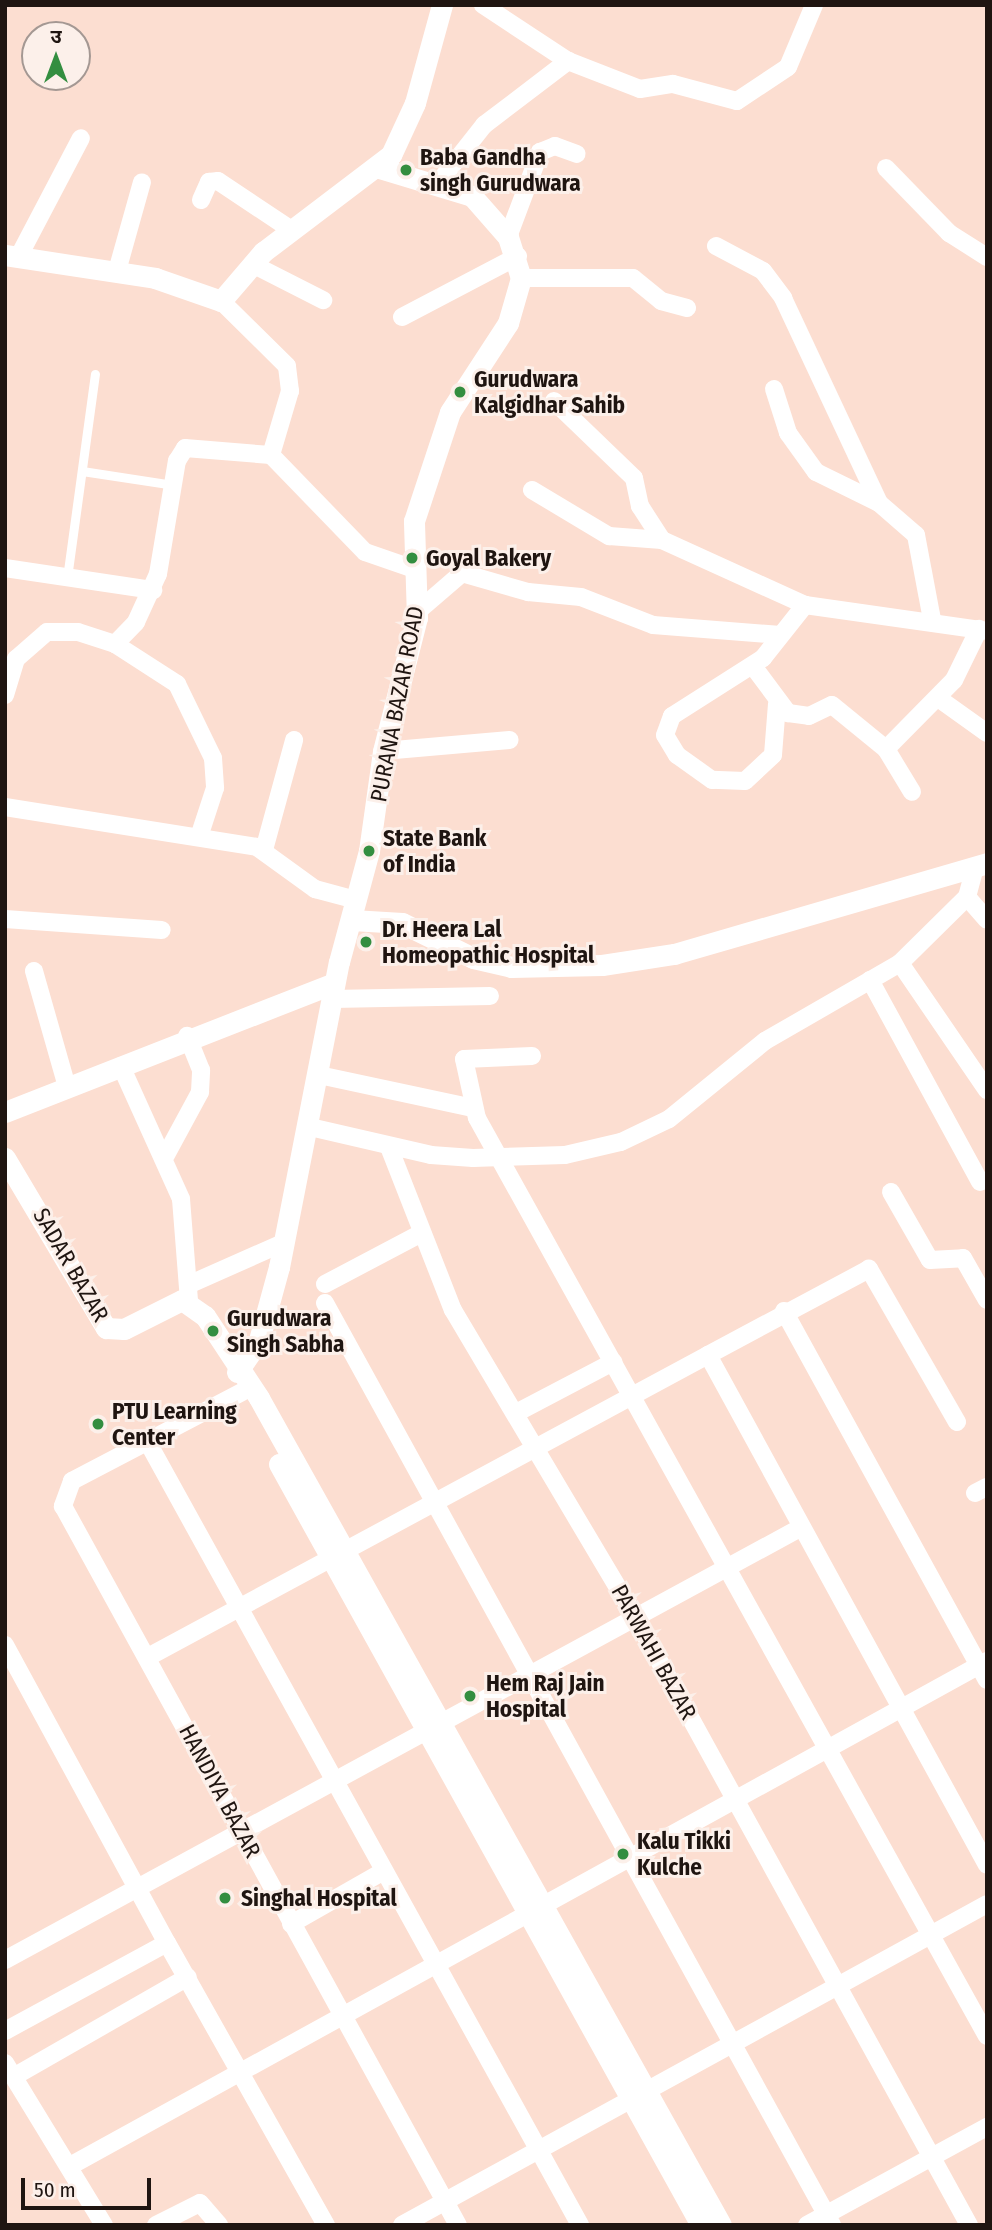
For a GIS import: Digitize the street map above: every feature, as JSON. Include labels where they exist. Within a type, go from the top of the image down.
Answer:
[{"type":"street","points":[[221,301],[251,264],[290,229],[380,168],[415,103],[442,5]]},
{"type":"street","points":[[483,5],[568,61],[640,89],[673,84],[737,101],[788,66],[814,5]]},
{"type":"street","points":[[439,183],[484,125],[568,61]]},
{"type":"street","points":[[81,138],[12,256],[117,271],[192,287],[221,301],[287,366],[290,391],[271,455]]},
{"type":"street","points":[[401,317],[513,246],[540,152],[555,146],[577,154]]},
{"type":"street","points":[[380,168],[439,183],[472,196],[513,246]]},
{"type":"street","points":[[886,168],[949,233],[987,257]]},
{"type":"street","points":[[201,200],[209,182],[218,181],[290,229]]},
{"type":"street","points":[[117,271],[142,182]]},
{"type":"street","name":"PURANA BAZAR ROAD","points":[[240,1382],[259,1340],[310,1127],[333,991],[354,910],[383,751],[418,611],[414,569],[414,521],[450,412],[508,323],[521,278],[513,246]]},
{"type":"street","points":[[716,246],[763,271],[783,298],[879,503]]},
{"type":"street","points":[[251,264],[323,300]]},
{"type":"street","points":[[521,278],[633,278],[662,301],[687,308]]},
{"type":"street","points":[[774,389],[788,433],[816,472],[879,503],[915,535],[932,620]]},
{"type":"street","points":[[554,401],[634,478],[640,506],[662,540]]},
{"type":"street","points":[[115,644],[153,590],[180,453],[194,444],[271,455],[365,552],[414,569]]},
{"type":"street","points":[[532,490],[609,536],[662,540],[805,605],[932,620],[983,630],[959,674],[886,749]]},
{"type":"street","points":[[5,568],[153,590]]},
{"type":"street","points":[[418,611],[462,573],[528,593],[581,597],[653,625],[781,635]]},
{"type":"street","points":[[777,704],[773,755],[745,781],[712,780],[669,743],[666,722],[753,667],[805,605]]},
{"type":"street","points":[[5,695],[11,653],[47,632],[78,632],[115,644],[177,684],[214,758],[215,788],[200,834]]},
{"type":"street","points":[[753,667],[777,704],[801,716],[835,706],[886,749],[912,792]]},
{"type":"street","points":[[938,698],[987,733]]},
{"type":"street","points":[[264,850],[294,740]]},
{"type":"street","points":[[383,751],[510,740]]},
{"type":"street","points":[[5,807],[200,834],[264,850],[316,889],[354,910],[401,923],[473,958],[554,969],[674,954],[981,866]]},
{"type":"street","points":[[310,1127],[388,1147],[503,1158],[565,1155],[641,1133],[669,1119],[765,1041],[900,963],[967,897],[981,866]]},
{"type":"street","points":[[967,897],[987,920]]},
{"type":"street","points":[[5,919],[162,930]]},
{"type":"street","points":[[900,963],[987,1090]]},
{"type":"street","points":[[34,971],[67,1087]]},
{"type":"street","points":[[870,980],[980,1182]]},
{"type":"street","points":[[5,1112],[121,1066],[187,1036],[333,991],[490,996]]},
{"type":"street","points":[[166,1155],[200,1092],[201,1070],[187,1036]]},
{"type":"street","points":[[532,1056],[464,1059],[473,1108],[503,1158],[632,1398],[928,1934],[987,2036]]},
{"type":"street","points":[[121,1066],[166,1155],[181,1199],[188,1293],[433,1723],[640,2097],[701,2225]]},
{"type":"street","points":[[319,1075],[473,1108]]},
{"type":"street","name":"PARWAHI BAZAR","points":[[388,1147],[418,1235],[453,1310],[537,1445],[635,1617],[969,2225]]},
{"type":"street","name":"SADAR BAZAR","points":[[5,1158],[106,1328],[124,1329],[188,1293]]},
{"type":"street","points":[[891,1192],[930,1260],[963,1258],[987,1300]]},
{"type":"street","points":[[325,1284],[418,1235]]},
{"type":"street","points":[[188,1293],[283,1243]]},
{"type":"street","points":[[148,1657],[435,1503],[537,1445],[632,1398],[784,1311],[872,1270],[957,1422]]},
{"type":"street","points":[[325,1303],[830,2220]]},
{"type":"street","points":[[70,2166],[434,1961],[903,1709],[984,1669],[784,1311]]},
{"type":"street","points":[[708,1354],[798,1529],[903,1709],[987,1865]]},
{"type":"street","points":[[516,1413],[613,1362]]},
{"type":"street","points":[[240,1382],[146,1439],[580,2225]]},
{"type":"street","name":"HANDIYA BAZAR","points":[[146,1439],[72,1481],[63,1506],[148,1657],[339,2013],[458,2225]]},
{"type":"street","points":[[5,1960],[433,1723],[798,1529]]},
{"type":"street","points":[[5,1645],[238,2072],[326,2225]]},
{"type":"street","points":[[291,1924],[384,1871]]},
{"type":"street","points":[[402,2225],[640,2097],[731,2043],[928,1934],[987,1905]]},
{"type":"street","points":[[5,2031],[167,1943]]},
{"type":"street","points":[[104,2225],[10,2069],[188,1977]]},
{"type":"street","points":[[640,2097],[722,2225]]},
{"type":"street","points":[[807,2225],[830,2220],[931,2157],[987,2127]]},
{"type":"street","points":[[156,2225],[200,2203],[219,2225]]},
{"type":"lane","points":[[67,578],[95,374]]},
{"type":"lane","points":[[82,471],[173,485]]},
{"type":"place","name":"Baba Gandha singh Gurudwara","points":[[406,170]]},
{"type":"place","name":"Gurudwara Kalgidhar Sahib","points":[[460,392]]},
{"type":"place","name":"Goyal Bakery","points":[[412,558]]},
{"type":"place","name":"State Bank of India","points":[[369,851]]},
{"type":"place","name":"Dr. Heera Lal Homeopathic Hospital","points":[[366,942]]},
{"type":"place","name":"Gurudwara Singh Sabha","points":[[213,1331]]},
{"type":"place","name":"PTU Learning Center","points":[[98,1424]]},
{"type":"place","name":"Hem Raj Jain Hospital","points":[[470,1696]]},
{"type":"place","name":"Kalu Tikki Kulche","points":[[623,1854]]},
{"type":"place","name":"Singhal Hospital","points":[[225,1898]]}]
